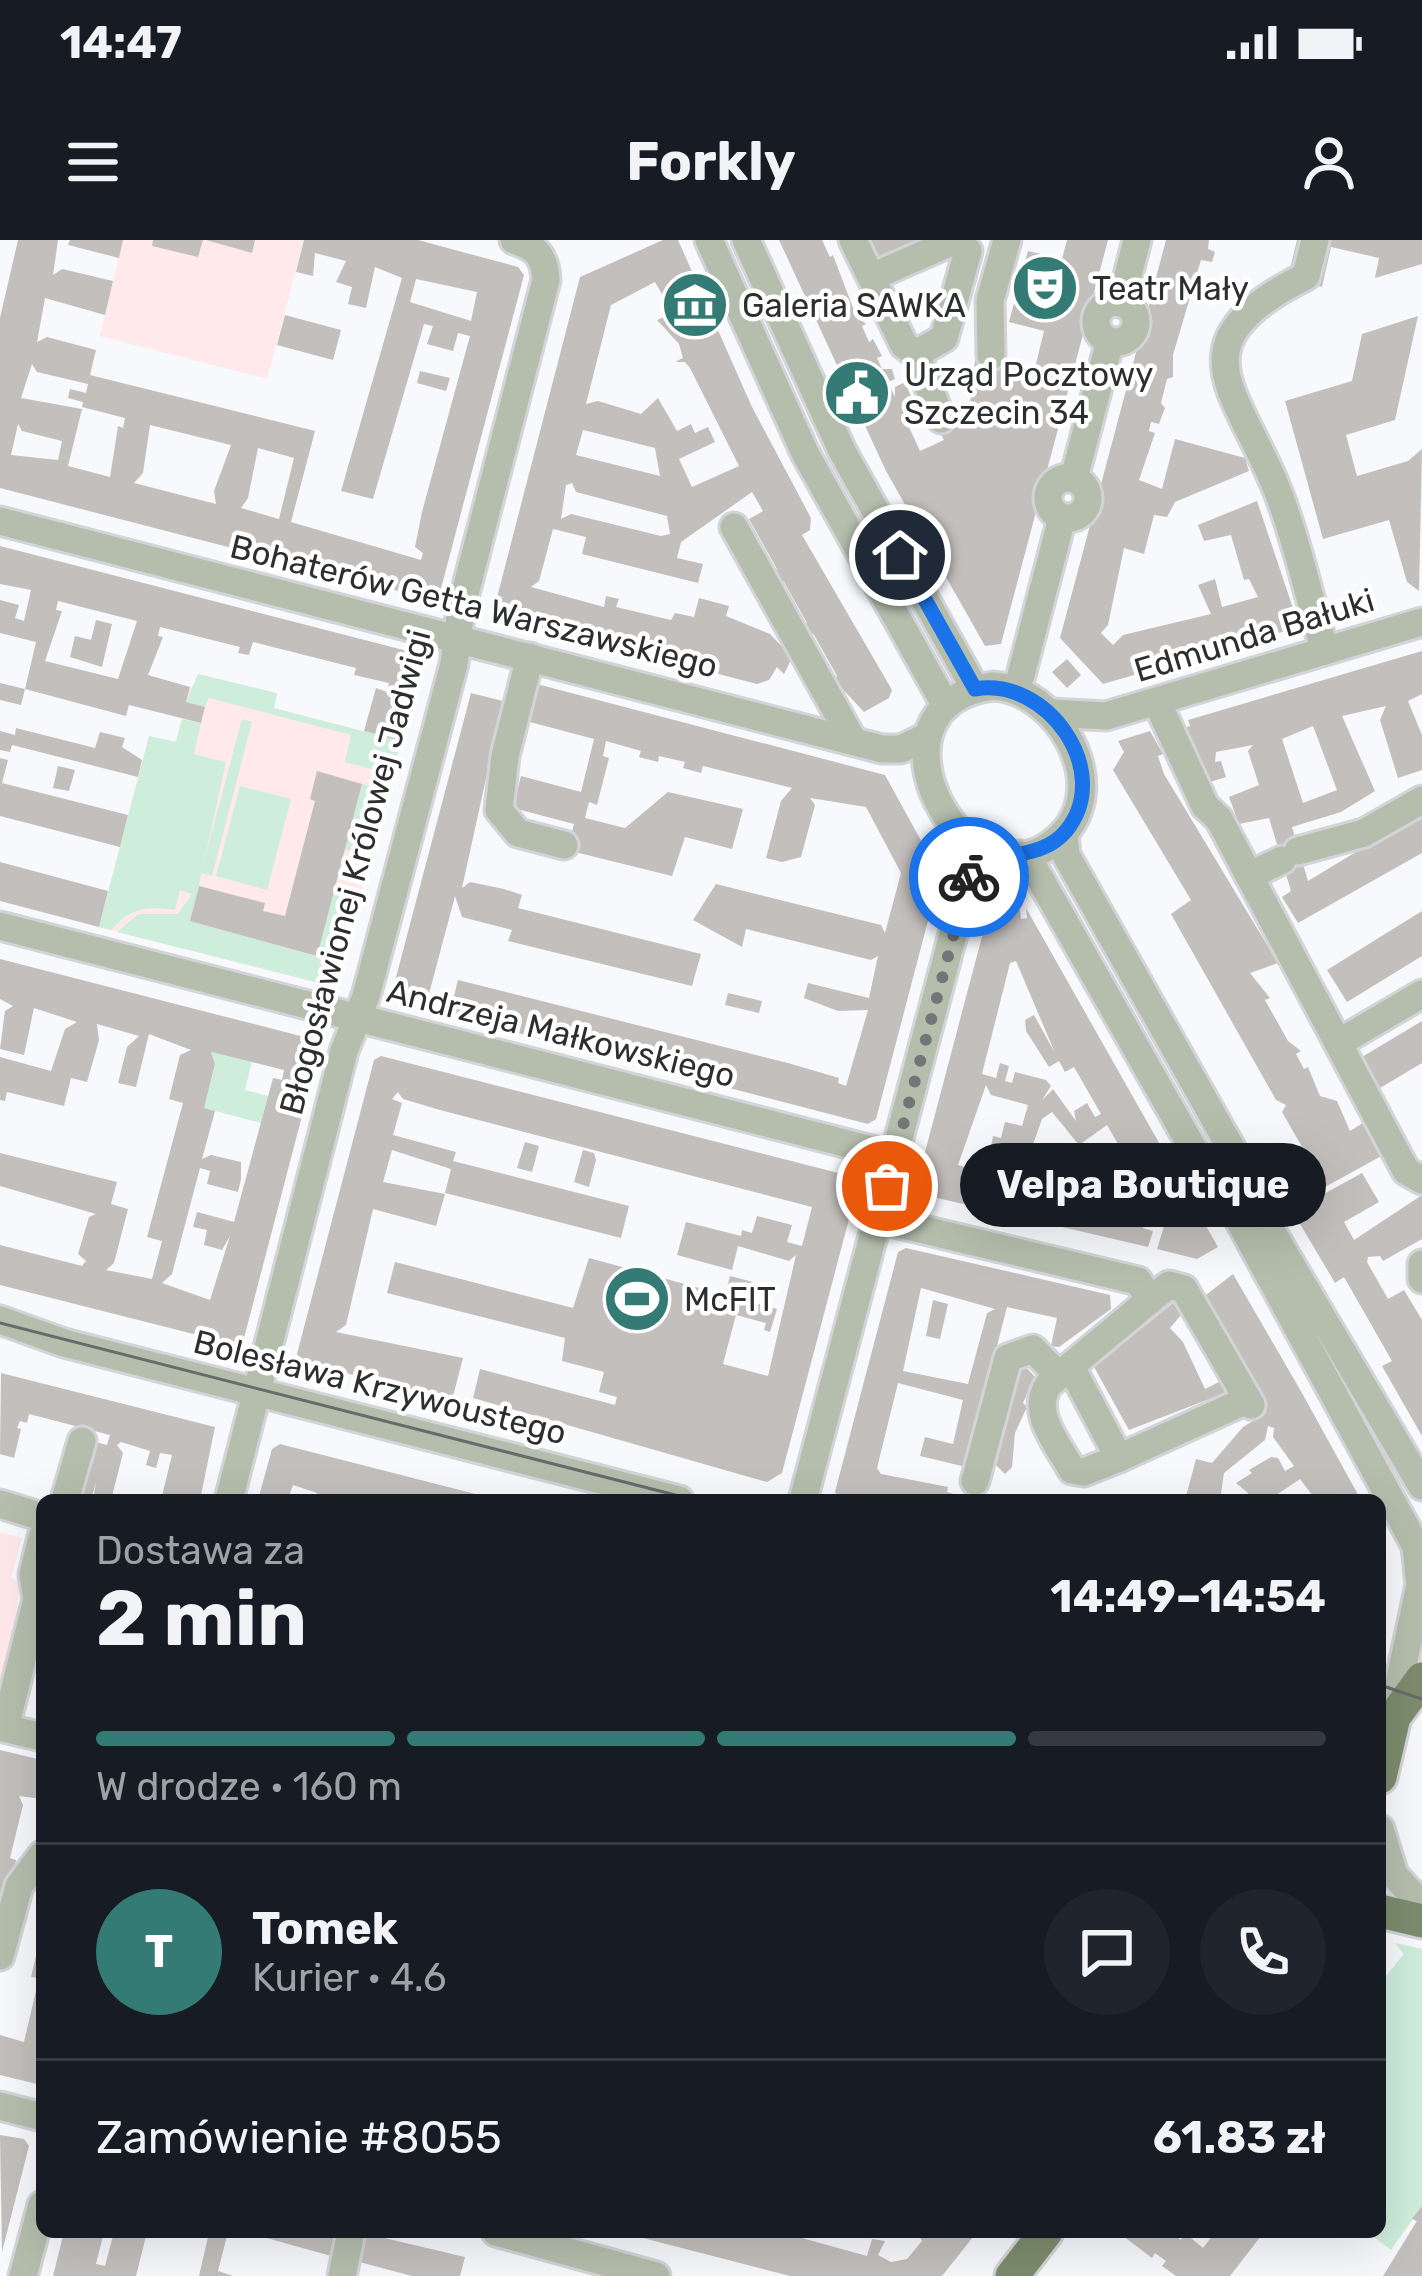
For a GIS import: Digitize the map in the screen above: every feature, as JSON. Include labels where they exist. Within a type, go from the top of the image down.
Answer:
[{"type":"main road","points":[[1012,2276],[1041,2238]]},
{"type":"street","name":"Błogosławionej Królowej Jadwigi","points":[[230,1494],[377,954],[546,280],[545,263],[535,248],[514,240]]},
{"type":"street","points":[[709,240],[805,453],[946,706]]},
{"type":"street","points":[[746,240],[842,451],[975,689]]},
{"type":"street","points":[[853,240],[904,345],[916,354],[941,419]]},
{"type":"street","points":[[991,356],[990,300],[1007,240]]},
{"type":"street","points":[[1021,675],[1063,518],[1051,510],[1050,490],[1059,480],[1074,478],[1110,341],[1098,332],[1097,314],[1105,305],[1120,303],[1137,240]]},
{"type":"street","points":[[1315,240],[1306,276],[1258,300],[1236,325],[1227,373],[1234,405],[1278,492],[1325,651]]},
{"type":"street","points":[[872,277],[962,245]]},
{"type":"street","points":[[916,354],[944,338],[962,245]]},
{"type":"street","name":"Bohaterów Getta Warszawskiego","points":[[0,521],[853,741],[894,750],[928,736]]},
{"type":"street","points":[[734,527],[853,741]]},
{"type":"street","name":"Edmunda Bałuki","points":[[1052,713],[1106,716],[1422,622]]},
{"type":"street","points":[[530,658],[506,756],[499,810],[518,833],[564,845]]},
{"type":"street","points":[[805,1494],[969,874],[968,841],[930,782],[928,736],[946,706],[975,689],[1016,689],[1052,713],[1078,761],[1082,796],[1064,833],[1041,850],[1010,855],[969,874]]},
{"type":"street","points":[[1157,702],[1204,806],[1219,819],[1406,1171],[1422,1180]]},
{"type":"street","name":"Edmunda Bałuki","points":[[1078,761],[1106,716]]},
{"type":"street","points":[[1250,876],[1290,855],[1364,832],[1422,800]]},
{"type":"street","points":[[1064,833],[1066,855],[1248,1178],[1259,1209],[1422,1486]]},
{"type":"street","points":[[968,841],[1010,855],[1035,870],[1220,1196],[1238,1218],[1412,1536],[1421,1579],[1415,1645],[1397,1711]]},
{"type":"street","name":"Andrzeja Małkowskiego","points":[[0,926],[895,1156]]},
{"type":"street","points":[[1340,1042],[1422,994]]},
{"type":"street","points":[[878,1219],[1141,1290],[1168,1285],[1184,1288],[1249,1403],[1084,1472],[1072,1470],[1040,1411],[1045,1390],[1141,1290]]},
{"type":"street","points":[[1422,1264],[1422,1279]]},
{"type":"street","name":"Bolesława Krzywoustego","points":[[0,1320],[64,1343],[656,1494]]},
{"type":"street","name":"Bolesława Krzywoustego","points":[[0,1338],[64,1343]]},
{"type":"street","points":[[975,1481],[1008,1358],[1034,1349],[1065,1371],[1119,1458]]},
{"type":"street","points":[[67,1494],[82,1442]]},
{"type":"street","points":[[0,1504],[36,1515]]},
{"type":"street","points":[[36,1562],[36,1593]]},
{"type":"street","points":[[36,1603],[3,1728],[36,1736]]},
{"type":"street","points":[[1386,1849],[1402,1917]]},
{"type":"street","points":[[0,1956],[19,1886],[36,1864]]},
{"type":"street","points":[[0,2106],[36,2115]]},
{"type":"street","points":[[23,2276],[36,2227]]},
{"type":"street","points":[[341,2276],[350,2238]]},
{"type":"street","points":[[523,2238],[603,2256],[656,2276]]},
{"type":"shaded area","points":[[123,240],[304,240],[267,379],[100,336]]},
{"type":"shaded area","points":[[190,687],[401,741],[335,987],[99,927],[149,736],[175,742],[182,719],[201,723],[205,707],[186,702]]},
{"type":"shaded area","points":[[0,1532],[22,1538],[11,1578],[20,1582],[15,1625],[0,1686]]},
{"type":"green space","points":[[198,674],[277,693],[274,708],[401,741],[392,775],[345,762],[351,735],[209,698],[205,707],[186,702]]},
{"type":"green space","points":[[182,719],[201,723],[194,754],[226,762],[191,921],[316,956],[334,890],[359,897],[335,987],[117,932],[138,914],[178,914],[192,894],[180,890],[175,910],[140,910],[112,930],[99,927],[149,736],[176,742]]},
{"type":"green space","points":[[242,719],[252,722],[212,876],[201,873]]},
{"type":"green space","points":[[362,784],[387,791],[370,857],[345,849]]},
{"type":"green space","points":[[240,786],[291,799],[267,890],[216,876]]},
{"type":"green space","points":[[211,1052],[252,1062],[245,1090],[268,1096],[261,1123],[204,1108],[215,1065]]},
{"type":"green space","points":[[1395,1943],[1422,1949],[1422,2206],[1391,2250],[1375,2238],[1386,2238],[1386,1976],[1404,1954]]},
{"type":"building","points":[[18,240],[58,240],[53,275],[62,269],[113,281],[105,315],[45,298],[37,342],[47,337],[96,350],[90,375],[315,431],[291,522],[421,560],[423,553],[415,547],[422,512],[470,336],[458,333],[453,351],[427,344],[433,326],[424,324],[373,499],[341,491],[402,278],[375,267],[366,308],[348,304],[352,287],[336,282],[346,261],[315,253],[313,276],[296,272],[304,240],[418,240],[518,267],[524,275],[439,596],[433,600],[0,488],[0,318]],"holes":[[[416,279],[477,292],[471,321],[410,302]],[[32,364],[37,372],[88,384],[86,393],[70,389],[68,398],[83,402],[82,407],[125,418],[123,428],[118,426],[110,477],[68,466],[82,409],[21,398]],[[18,424],[22,431],[62,441],[58,460],[11,455]],[[150,425],[231,445],[214,491],[216,504],[134,483],[143,473]],[[258,448],[294,458],[279,519],[241,508],[248,498]]]},
{"type":"building","points":[[70,240],[123,240],[119,258],[68,245]]},
{"type":"building","points":[[153,240],[203,240],[198,257],[152,246]]},
{"type":"building","points":[[206,240],[255,240],[252,253]]},
{"type":"building","points":[[663,240],[678,240],[752,407],[811,518],[810,530],[802,535],[892,690],[889,698],[864,712],[833,679],[837,676],[814,635],[803,626],[807,623],[784,582],[772,572],[777,569],[749,519],[763,511],[752,492],[681,542],[677,558],[703,564],[698,583],[582,554],[586,537],[553,529],[539,581],[531,587],[604,607],[606,596],[619,599],[616,607],[671,620],[675,613],[694,617],[699,598],[729,606],[726,616],[770,634],[788,653],[791,660],[784,674],[777,667],[769,680],[757,684],[498,617],[494,609],[580,277]],"holes":[[[655,282],[673,313],[657,320],[679,344],[683,358],[675,362],[685,362],[690,368],[739,466],[692,487],[679,459],[715,442],[708,427],[695,433],[691,424],[677,431],[658,398],[641,414],[598,401],[586,404],[611,305]],[[583,430],[655,448],[660,476],[576,455]],[[572,483],[576,492],[667,516],[670,534],[661,536],[571,514],[561,519],[566,485]]]},
{"type":"building","points":[[779,240],[822,240],[830,257],[833,255],[855,313],[866,324],[862,326],[869,342],[873,339],[882,356],[877,358],[882,369],[892,369],[895,379],[888,382],[895,397],[895,387],[905,382],[916,408],[926,404],[933,420],[923,424],[917,411],[922,426],[909,427],[920,451],[944,440],[935,423],[967,427],[976,353],[1035,368],[1044,331],[1009,322],[1028,251],[1062,259],[1067,240],[1108,240],[1001,644],[985,646],[886,471]]},
{"type":"building","points":[[870,240],[918,240],[878,258]]},
{"type":"building","points":[[1166,240],[1209,240],[1208,249],[1215,252],[1212,262],[1201,260],[1173,355],[1173,377],[1167,379],[1161,403],[1165,408],[1159,424],[1151,422],[1149,431],[1155,433],[1139,480],[1162,489],[1175,439],[1245,458],[1249,471],[1175,502],[1167,517],[1154,515],[1144,554],[1124,548],[1108,625],[1101,633],[1113,645],[1123,635],[1211,614],[1198,585],[1215,579],[1222,607],[1258,597],[1249,579],[1244,580],[1231,535],[1204,541],[1198,525],[1257,501],[1297,620],[1292,629],[1103,684],[1060,638]]},
{"type":"building","points":[[1297,240],[1422,240],[1422,264],[1375,278],[1379,258],[1331,247],[1322,287],[1288,278]]},
{"type":"building","points":[[285,315],[341,330],[333,360],[277,345]]},
{"type":"building","points":[[1418,316],[1395,420],[1346,435],[1357,476],[1408,461],[1422,449],[1419,591],[1407,582],[1389,520],[1323,539],[1285,401],[1352,381],[1362,334]]},
{"type":"building","points":[[420,371],[450,378],[446,391],[417,383]]},
{"type":"building","points":[[0,546],[419,654],[422,660],[401,741],[364,731],[376,688],[387,692],[389,683],[354,675],[356,668],[253,642],[249,655],[238,653],[240,647],[160,627],[158,636],[163,637],[148,675],[190,687],[186,702],[205,707],[201,723],[129,705],[126,716],[25,689],[36,642],[0,633],[0,600],[19,605],[15,618],[24,621],[31,590],[0,584]],"holes":[[[58,601],[137,621],[118,679],[45,661],[62,611],[56,610]]]},
{"type":"building","points":[[96,620],[112,624],[102,667],[70,657],[75,636],[91,640]]},
{"type":"building","points":[[1422,651],[1422,694],[1408,701],[1422,735],[1422,770],[1398,778],[1380,720],[1386,706],[1342,716],[1375,791],[1341,812],[1292,827],[1308,881],[1422,812],[1422,853],[1298,923],[1282,897],[1291,891],[1269,818],[1239,824],[1229,797],[1259,785],[1248,751],[1253,745],[1216,752],[1215,762],[1221,761],[1226,777],[1207,783],[1202,765],[1192,768],[1180,729],[1190,726],[1188,720]],"holes":[[[1313,726],[1337,790],[1303,803],[1282,739]]]},
{"type":"building","points":[[1067,659],[1081,675],[1067,688],[1052,672]]},
{"type":"building","points":[[0,683],[25,689],[21,705],[0,700]]},
{"type":"building","points":[[533,683],[885,775],[940,875],[876,1119],[868,1124],[390,1000],[471,693],[503,701],[462,888],[470,882],[504,889],[522,895],[518,908],[701,954],[692,986],[508,941],[512,930],[462,917],[455,896],[429,994],[453,1000],[458,980],[788,1063],[839,1078],[838,1083],[846,1086],[868,1010],[838,1011],[804,998],[808,983],[869,998],[878,956],[871,960],[746,929],[742,947],[693,920],[716,884],[881,925],[885,933],[901,873],[866,807],[810,798],[815,805],[801,857],[782,862],[766,858],[781,801],[792,788],[703,766],[701,773],[683,768],[685,762],[639,757],[641,751],[606,741],[603,756],[609,758],[597,805],[589,802],[585,818],[625,828],[668,792],[743,809],[732,849],[685,837],[672,876],[567,850],[574,824],[513,808],[521,776],[581,792],[594,739],[526,721]]},
{"type":"building","points":[[16,728],[95,748],[100,732],[125,738],[122,747],[142,760],[138,777],[12,745],[10,752],[0,750],[0,731],[15,735]]},
{"type":"building","points":[[1150,731],[1163,754],[1158,756],[1164,774],[1278,963],[1250,973],[1270,998],[1265,1000],[1288,1041],[1301,1051],[1296,1054],[1304,1069],[1308,1067],[1320,1096],[1337,1101],[1350,1131],[1366,1121],[1385,1154],[1325,1187],[1282,1112],[1286,1105],[1276,1100],[1171,914],[1191,900],[1113,770],[1124,752],[1118,741]]},
{"type":"building","points":[[0,758],[8,760],[2,783],[128,815],[120,847],[0,816]]},
{"type":"building","points":[[58,766],[75,770],[69,791],[53,788]]},
{"type":"building","points":[[317,771],[362,784],[317,956],[190,921],[199,886],[265,903],[263,911],[285,916],[315,801],[310,799]]},
{"type":"building","points":[[0,862],[108,891],[99,927],[0,901]]},
{"type":"building","points":[[1026,908],[1218,1247],[1197,1259],[1157,1249],[1165,1223],[1145,1218],[1143,1228],[1153,1231],[1148,1247],[920,1194],[916,1186],[988,914],[990,923],[996,922],[995,914],[1020,910],[1021,919],[1027,918]],"holes":[[[1016,961],[1055,1053],[1034,1015],[1025,1020],[1026,1031],[1049,1067],[1059,1061],[1065,1072],[1074,1067],[1101,1114],[1095,1117],[1087,1103],[1074,1111],[1076,1121],[1053,1089],[1042,1100],[1051,1086],[1046,1080],[1015,1072],[1012,1083],[1005,1081],[1009,1066],[1000,1063],[996,1078],[982,1074],[1010,963]],[[986,1085],[991,1095],[1028,1105],[1022,1126],[1005,1122],[1001,1138],[993,1136],[990,1151],[1014,1156],[1008,1180],[958,1165]],[[1052,1112],[1079,1145],[1107,1125],[1125,1156],[1111,1162],[1098,1146],[1087,1154],[1099,1170],[1092,1174],[1094,1191],[1089,1193],[1021,1178],[1042,1119]],[[1137,1176],[1154,1205],[1135,1216],[1111,1210],[1120,1190]]]},
{"type":"building","points":[[1422,911],[1422,956],[1347,1002],[1327,970]]},
{"type":"building","points":[[0,959],[316,1040],[320,1047],[243,1342],[237,1345],[0,1285],[0,1245],[82,1266],[86,1261],[78,1254],[89,1217],[96,1214],[0,1186],[0,1153],[117,1182],[111,1204],[128,1209],[114,1263],[106,1270],[152,1279],[162,1241],[147,1237],[183,1103],[169,1099],[180,1055],[191,1050],[149,1034],[136,1087],[118,1083],[127,1047],[139,1036],[97,1024],[99,1040],[87,1082],[71,1078],[64,1106],[7,1092],[5,1101],[0,1100],[0,1057],[51,1071],[65,1029],[77,1022],[34,1008],[24,1055],[0,1049],[5,1011],[13,1006],[0,999]],"holes":[[[211,1052],[284,1070],[282,1080],[273,1078],[234,1222],[197,1212],[193,1227],[207,1230],[204,1245],[222,1250],[230,1236],[210,1300],[162,1283],[172,1274],[200,1168],[210,1171],[207,1184],[238,1192],[241,1179],[241,1162],[211,1155],[202,1159],[215,1111],[204,1108],[215,1064]]]},
{"type":"building","points":[[728,993],[762,1001],[759,1013],[725,1005]]},
{"type":"building","points":[[1422,1021],[1422,1063],[1380,1088],[1362,1057]]},
{"type":"building","points":[[381,1056],[854,1177],[858,1185],[782,1473],[767,1482],[473,1398],[480,1369],[615,1405],[617,1397],[599,1392],[604,1372],[562,1361],[565,1338],[387,1293],[395,1262],[573,1308],[589,1258],[725,1295],[730,1276],[753,1282],[749,1301],[777,1309],[770,1332],[764,1330],[766,1323],[736,1315],[723,1364],[768,1376],[796,1255],[789,1261],[738,1246],[732,1270],[677,1255],[686,1222],[741,1236],[742,1230],[752,1233],[757,1216],[792,1225],[787,1242],[802,1246],[812,1207],[440,1110],[403,1099],[398,1092],[392,1099],[402,1103],[393,1135],[456,1152],[453,1161],[629,1206],[621,1238],[445,1193],[451,1169],[392,1150],[383,1182],[445,1194],[436,1226],[373,1209],[346,1325],[336,1332],[463,1358],[452,1400],[302,1362],[297,1354],[374,1060]]},
{"type":"building","points":[[525,1142],[539,1146],[532,1172],[517,1168]]},
{"type":"building","points":[[583,1150],[594,1153],[596,1160],[589,1187],[574,1182]]},
{"type":"building","points":[[1362,1173],[1379,1202],[1344,1222],[1354,1240],[1422,1195],[1422,1239],[1383,1261],[1380,1256],[1368,1257],[1367,1262],[1388,1299],[1404,1290],[1422,1320],[1422,1436],[1382,1366],[1392,1361],[1344,1277],[1335,1283],[1293,1212],[1292,1200],[1317,1188],[1322,1195]]},
{"type":"building","points":[[906,1248],[1110,1295],[1111,1309],[1059,1347],[1051,1346],[1057,1318],[1007,1307],[966,1467],[920,1456],[925,1437],[953,1444],[963,1400],[898,1383],[877,1468],[881,1474],[948,1487],[947,1492],[954,1494],[835,1492],[898,1252]],"holes":[[[921,1288],[995,1309],[987,1313],[968,1384],[903,1371]]]},
{"type":"building","points":[[1233,1274],[1358,1494],[1311,1494],[1300,1479],[1278,1494],[1248,1494],[1236,1483],[1252,1473],[1249,1470],[1271,1457],[1278,1458],[1285,1471],[1294,1466],[1273,1437],[1274,1428],[1268,1426],[1265,1440],[1224,1473],[1221,1494],[1187,1494],[1196,1459],[1212,1463],[1243,1427],[1266,1413],[1202,1298]]},
{"type":"building","points":[[933,1300],[948,1304],[940,1339],[926,1336]]},
{"type":"building","points":[[1173,1303],[1181,1315],[1170,1328],[1183,1342],[1205,1389],[1221,1381],[1225,1393],[1129,1430],[1094,1367]]},
{"type":"building","points":[[1023,1364],[1035,1377],[1015,1433],[1012,1467],[1005,1474],[991,1460],[1008,1415],[1006,1401],[1013,1394],[1009,1391]]},
{"type":"building","points":[[1,1373],[215,1427],[201,1494],[162,1494],[172,1455],[160,1453],[156,1468],[146,1465],[150,1451],[121,1442],[117,1445],[123,1453],[113,1494],[94,1494],[96,1482],[93,1494],[78,1494],[92,1441],[107,1445],[110,1435],[29,1414],[27,1423],[20,1421],[17,1428],[21,1429],[14,1458],[0,1454]]},
{"type":"building","points":[[280,1444],[475,1494],[317,1494],[293,1485],[291,1494],[260,1494],[272,1449]]},
{"type":"building","points":[[0,1750],[36,1759],[36,1798],[19,1796],[23,1805],[10,1858],[16,1860],[0,1914]]},
{"type":"building","points":[[36,1991],[36,2084],[0,2075],[0,2035],[24,2042]]},
{"type":"building","points":[[0,2135],[24,2139],[29,2146],[2,2252]]},
{"type":"building","points":[[1422,2206],[1422,2276],[1383,2276],[1417,2221],[1412,2219]]},
{"type":"building","points":[[62,2238],[102,2238],[96,2264],[105,2266],[112,2238],[146,2238],[136,2276],[53,2276]]},
{"type":"building","points":[[208,2238],[226,2238],[218,2271],[233,2276],[199,2276]]},
{"type":"building","points":[[266,2238],[336,2238],[331,2256]]},
{"type":"building","points":[[358,2238],[384,2238],[465,2257],[460,2276],[412,2276],[352,2260]]},
{"type":"building","points":[[643,2238],[802,2238],[867,2256],[872,2239],[885,2241],[878,2255],[891,2262],[907,2259],[920,2238],[972,2238],[942,2276],[790,2276]]},
{"type":"building","points":[[1126,2238],[1191,2238],[1203,2248],[1210,2238],[1259,2238],[1230,2276],[1176,2276],[1162,2266],[1166,2261],[1155,2253],[1152,2258]]},
{"type":"tram line","points":[[0,1323],[671,1494]]},
{"type":"tram line","points":[[1386,1687],[1422,1699]]},
{"type":"way so far","points":[[887,1186],[969,877]]},
{"type":"place","name":"Teatr Mały","points":[[1045,288]]},
{"type":"place","name":"Galeria SAWKA","points":[[695,305]]},
{"type":"place","name":"Urząd Pocztowy Szczecin 34","points":[[857,393]]},
{"type":"place","name":"Velpa Boutique","points":[[887,1186]]},
{"type":"place","name":"McFIT","points":[[637,1299]]},
{"type":"route","points":[[900,555],[975,689],[1016,689],[1042,703],[1057,721],[1081,769],[1079,806],[1059,838],[1030,854],[1000,855],[969,877]]}]
